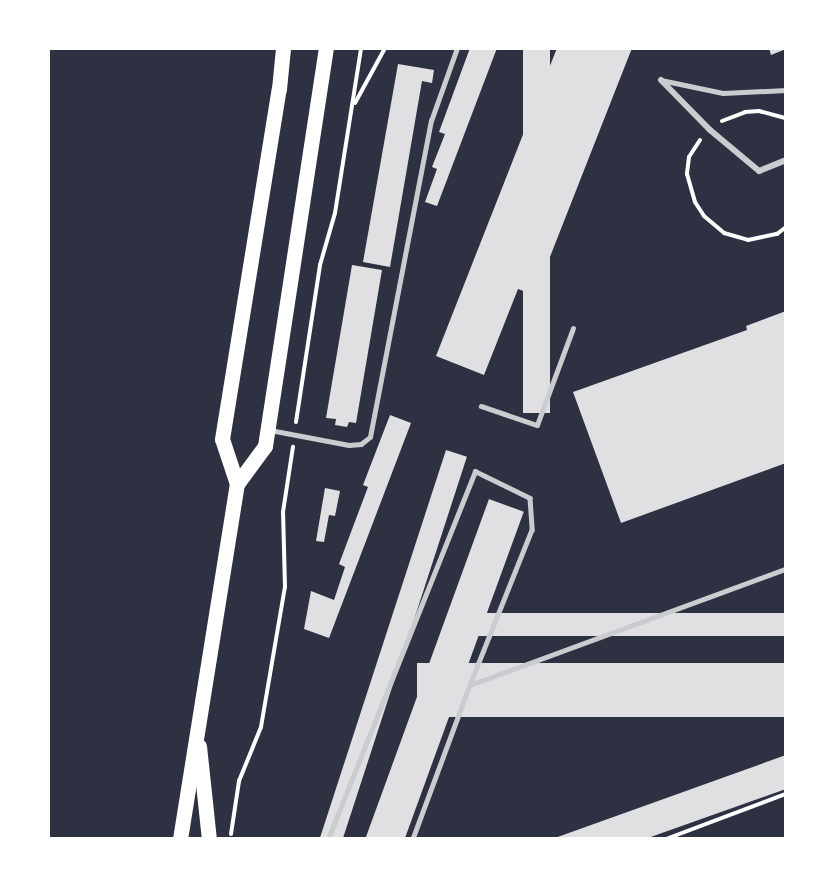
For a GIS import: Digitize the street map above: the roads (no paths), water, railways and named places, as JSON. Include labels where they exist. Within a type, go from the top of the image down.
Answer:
[{"type":"main road","points":[[237,484],[222,439],[284,48]]},
{"type":"main road","points":[[180,839],[237,484],[265,446],[326,48]]},
{"type":"main road","points":[[197,726],[209,839]]},
{"type":"street","points":[[661,80],[710,130],[759,171],[786,160]]},
{"type":"lane","points":[[267,430],[349,445],[361,444],[369,437],[431,121],[457,48]]},
{"type":"lane","points":[[661,80],[723,93],[786,90]]},
{"type":"lane","points":[[481,406],[537,425],[573,328]]},
{"type":"lane","points":[[328,839],[475,471],[530,498],[532,530],[470,685],[413,839]]},
{"type":"lane","points":[[470,685],[786,569]]}]
